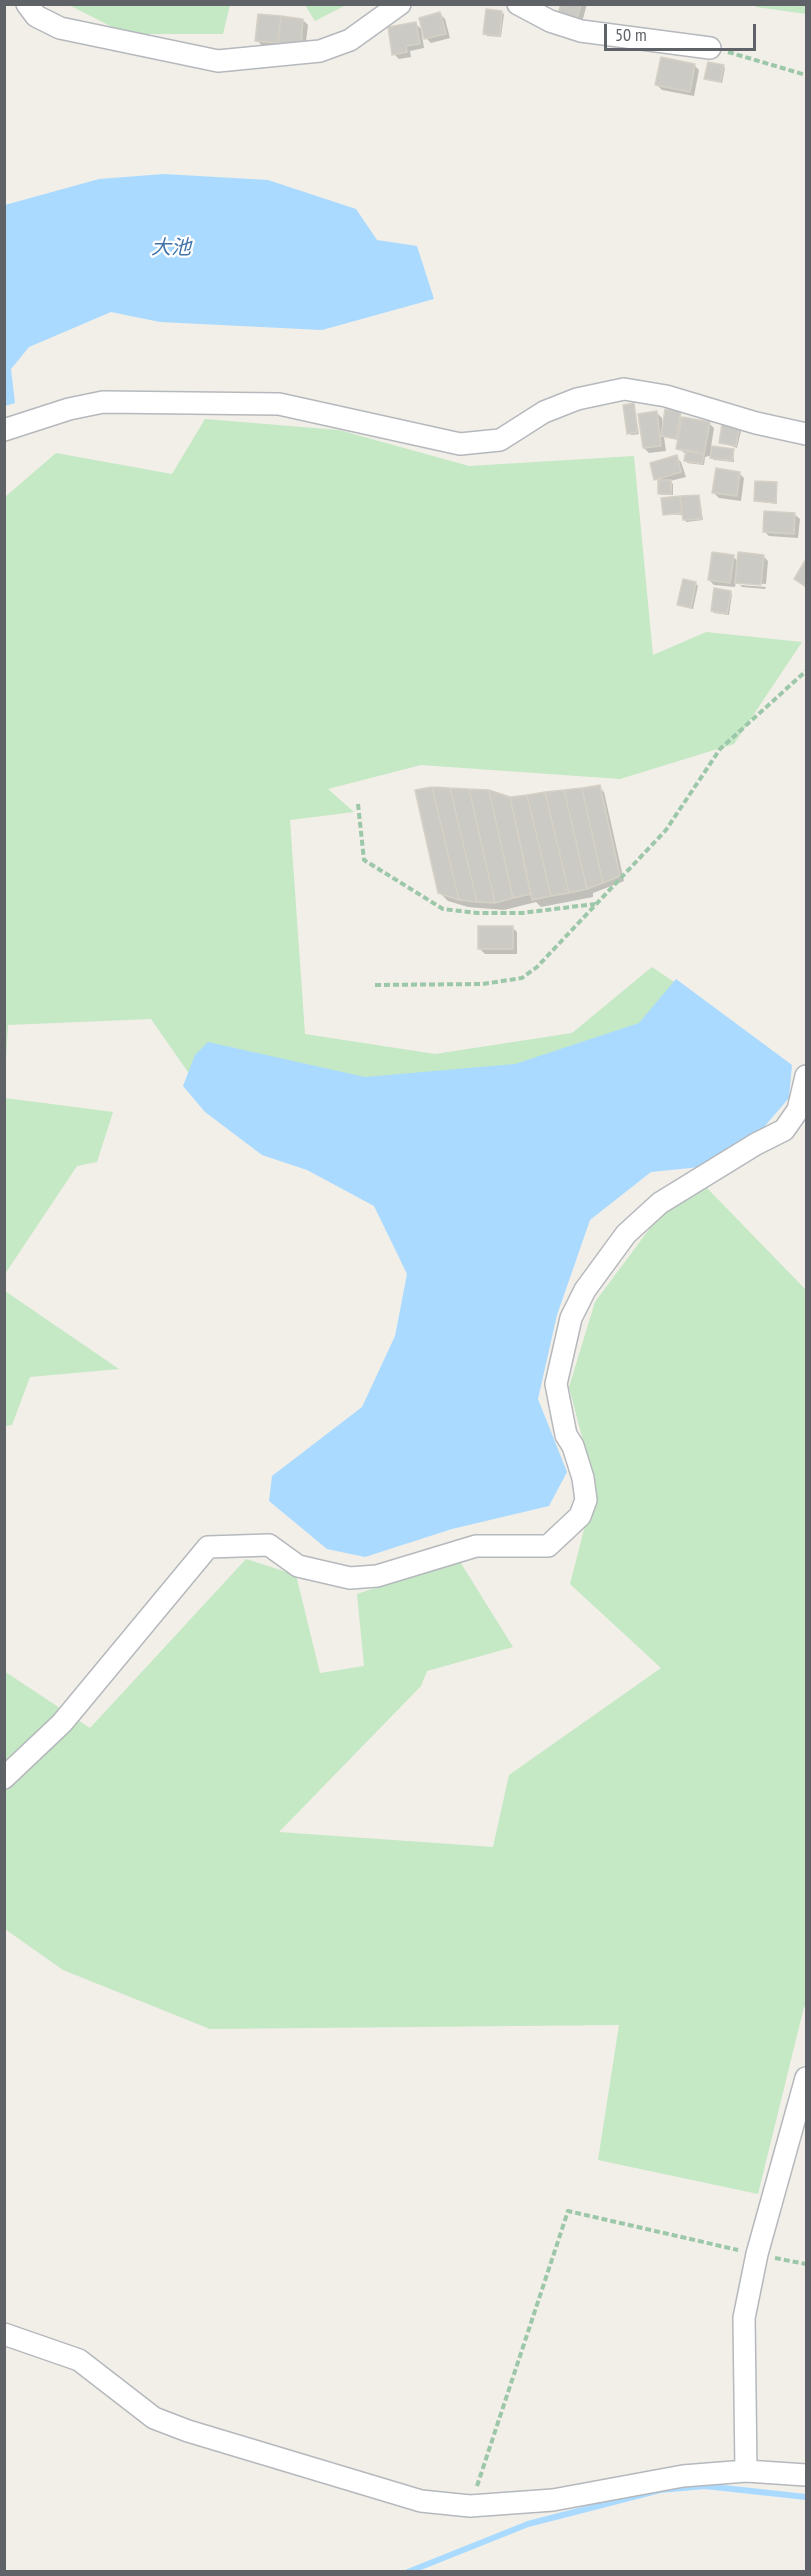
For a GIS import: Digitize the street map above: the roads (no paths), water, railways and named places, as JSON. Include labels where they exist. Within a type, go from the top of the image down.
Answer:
[{"type":"street","points":[[27,4],[36,16],[60,28],[218,61],[320,51],[350,40],[400,4]]},
{"type":"street","points":[[518,4],[550,21],[580,30],[710,48]]},
{"type":"street","points":[[4,430],[69,409],[103,402],[279,404],[460,444],[500,440],[544,412],[577,399],[624,389],[666,396],[756,423],[807,434]]},
{"type":"street","points":[[4,1778],[62,1723],[208,1547],[269,1545],[298,1566],[350,1578],[377,1576],[476,1546],[548,1546],[580,1516],[586,1500],[583,1478],[573,1446],[566,1435],[556,1384],[571,1318],[585,1290],[626,1234],[660,1203],[756,1144],[784,1130],[798,1110],[807,1076]]},
{"type":"street","points":[[746,2471],[744,2318],[757,2254],[807,2078]]},
{"type":"street","points":[[4,2334],[79,2360],[154,2418],[188,2431],[421,2501],[470,2506],[554,2500],[672,2478],[746,2471],[807,2475]]},
{"type":"water","name":"大池","points":[[164,174],[268,180],[356,209],[377,240],[417,246],[434,299],[322,330],[160,322],[111,312],[29,347],[11,369],[15,403],[5,406],[5,205],[99,179]]},
{"type":"water","points":[[676,979],[792,1065],[789,1098],[764,1127],[710,1166],[651,1172],[590,1220],[557,1315],[538,1399],[567,1472],[549,1506],[452,1529],[365,1557],[327,1549],[269,1501],[272,1476],[362,1407],[395,1336],[407,1274],[374,1206],[307,1170],[262,1155],[205,1112],[183,1086],[195,1055],[208,1042],[365,1077],[515,1064],[639,1023]]},
{"type":"waterway","points":[[408,2572],[528,2524],[660,2490],[705,2486],[806,2497]]}]
